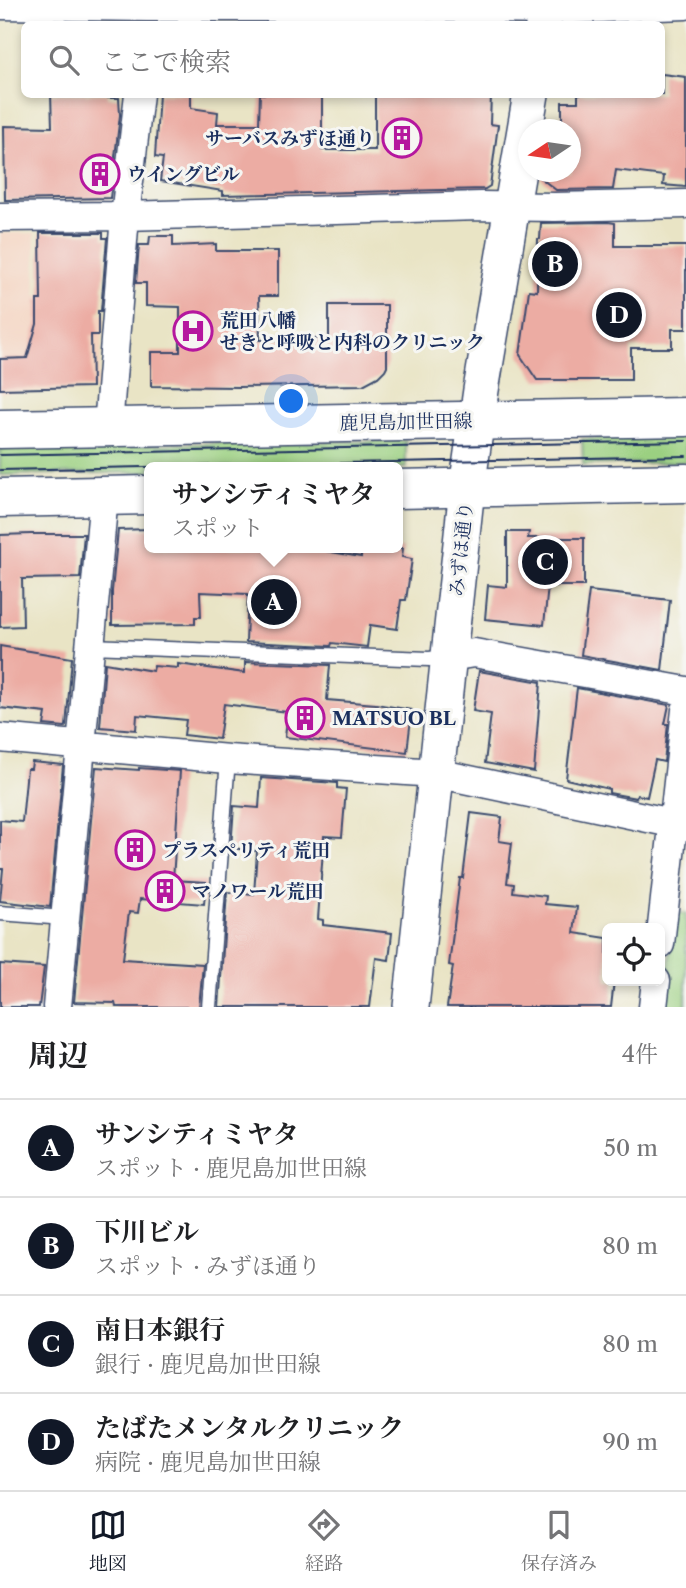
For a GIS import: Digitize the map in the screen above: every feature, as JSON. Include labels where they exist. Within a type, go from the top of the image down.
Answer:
[{"type":"main road","name":"鹿児島加世田線","points":[[0,429],[686,417]]},
{"type":"main road","points":[[403,489],[686,483]]},
{"type":"main road","points":[[0,498],[144,495]]},
{"type":"street","points":[[0,5],[146,11],[381,3],[545,11],[686,5]]},
{"type":"street","points":[[108,427],[138,98]]},
{"type":"street","name":"みずほ通り","points":[[411,1007],[467,488],[530,98]]},
{"type":"street","points":[[0,216],[125,216],[686,204]]},
{"type":"street","points":[[57,1007],[104,496]]},
{"type":"street","points":[[449,657],[474,653],[686,691]]},
{"type":"street","points":[[663,923],[679,825],[686,710]]},
{"type":"street","points":[[0,738],[228,759],[436,773],[679,825]]},
{"type":"street","points":[[653,1007],[655,986]]},
{"type":"lane","points":[[91,646],[429,659],[449,657]]},
{"type":"lane","points":[[209,1007],[228,759]]},
{"type":"lane","points":[[0,913],[64,918]]},
{"type":"shaded area","points":[[0,233],[35,233],[36,295],[60,295],[62,313],[105,314],[97,390],[0,393]]},
{"type":"green space","points":[[686,436],[686,462],[583,465],[582,439]]},
{"type":"green space","points":[[406,441],[406,468],[403,468],[403,462],[144,462],[144,472],[0,475],[0,448]]},
{"type":"green space","points":[[675,912],[686,914],[686,1007],[664,1007]]},
{"type":"building","points":[[665,74],[686,77],[686,187],[663,185],[664,176],[616,170],[613,189],[556,190],[546,182],[581,182],[581,119],[562,119],[562,102],[578,102],[578,98],[665,98]]},
{"type":"building","points":[[51,98],[119,98],[120,115],[110,198],[5,200],[4,126],[52,127]]},
{"type":"building","points":[[159,98],[191,98],[191,108],[218,112],[217,124],[259,124],[260,98],[322,98],[322,150],[375,150],[375,98],[491,98],[490,124],[498,125],[490,186],[485,189],[223,195],[223,191],[160,181],[163,158],[155,157]]},
{"type":"building","points":[[541,223],[615,223],[615,246],[686,246],[686,329],[672,329],[672,348],[631,348],[631,380],[537,380],[520,355],[529,290],[537,291]]},
{"type":"building","points":[[40,233],[103,233],[103,238],[107,238],[101,311],[98,311],[98,335],[91,335],[92,387],[0,389],[0,359],[27,358],[37,324],[37,300],[41,300]]},
{"type":"building","points":[[150,236],[173,236],[173,246],[216,244],[216,251],[278,251],[278,296],[259,296],[260,340],[329,338],[329,305],[387,305],[385,370],[363,385],[151,386],[151,352],[180,352],[180,307],[146,306],[146,283],[136,283],[139,245],[149,245]]},
{"type":"building","points":[[144,529],[144,553],[337,553],[361,557],[361,553],[402,553],[402,557],[412,559],[406,600],[401,600],[397,629],[370,625],[367,647],[332,643],[331,646],[246,642],[248,594],[200,592],[201,617],[195,617],[195,624],[112,625],[112,591],[118,530]]},
{"type":"building","points":[[507,532],[529,532],[528,538],[584,538],[584,586],[548,586],[544,625],[485,619],[488,585],[507,587]]},
{"type":"building","points":[[84,534],[80,578],[22,579],[23,626],[0,627],[0,535]]},
{"type":"building","points":[[589,591],[670,600],[662,670],[581,655]]},
{"type":"building","points":[[0,646],[72,658],[65,727],[44,725],[46,713],[0,708]]},
{"type":"building","points":[[245,662],[330,665],[327,700],[412,710],[407,752],[285,737],[288,712],[224,704],[219,739],[184,735],[186,720],[137,715],[136,730],[100,727],[105,663],[153,671],[154,666],[178,668],[178,664],[245,673]]},
{"type":"building","points":[[479,671],[541,682],[534,772],[485,763],[491,714],[473,711]]},
{"type":"building","points":[[577,688],[669,705],[665,724],[668,724],[664,762],[655,760],[647,797],[637,795],[636,798],[609,793],[609,789],[566,779]]},
{"type":"building","points":[[32,762],[63,765],[50,907],[0,901],[3,869],[0,869],[0,820],[22,822],[27,769],[31,769]]},
{"type":"building","points":[[96,767],[180,771],[173,880],[206,882],[204,904],[140,899],[138,913],[129,912],[123,959],[203,964],[199,1007],[116,1007],[115,1003],[74,1002]]},
{"type":"building","points":[[261,778],[337,783],[337,788],[346,789],[342,837],[324,836],[318,919],[323,920],[323,925],[392,933],[389,960],[376,958],[370,1007],[219,1007],[227,892],[254,894],[257,851],[231,848],[234,806],[259,808]]},
{"type":"building","points":[[471,813],[502,817],[499,841],[512,843],[507,883],[514,884],[513,892],[546,896],[545,904],[577,907],[574,933],[602,937],[602,986],[613,986],[611,1007],[447,1007],[453,966],[449,965],[460,878],[463,878]]},
{"type":"building","points":[[0,964],[44,967],[39,1007],[0,1007]]},
{"type":"tram line","points":[[0,455],[686,441]]},
{"type":"tram line","points":[[392,462],[686,456]]},
{"type":"tram line","points":[[0,470],[144,467]]},
{"type":"place","name":"サーバスみずほ通り","points":[[402,138]]},
{"type":"place","name":"ウイングビル","points":[[100,174]]},
{"type":"place","name":"下川ビル","points":[[555,264]]},
{"type":"place","name":"たばたメンタルクリニック","points":[[619,315]]},
{"type":"place","name":"荒田八幡 せきと呼吸と内科のクリニック","points":[[193,331]]},
{"type":"place","name":"南日本銀行","points":[[545,562]]},
{"type":"place","name":"サンシティミヤタ","points":[[274,602]]},
{"type":"place","name":"MATSUO BL","points":[[305,718]]},
{"type":"place","name":"プラスペリティ荒田","points":[[135,850]]},
{"type":"place","name":"マノワール荒田","points":[[165,891]]}]
